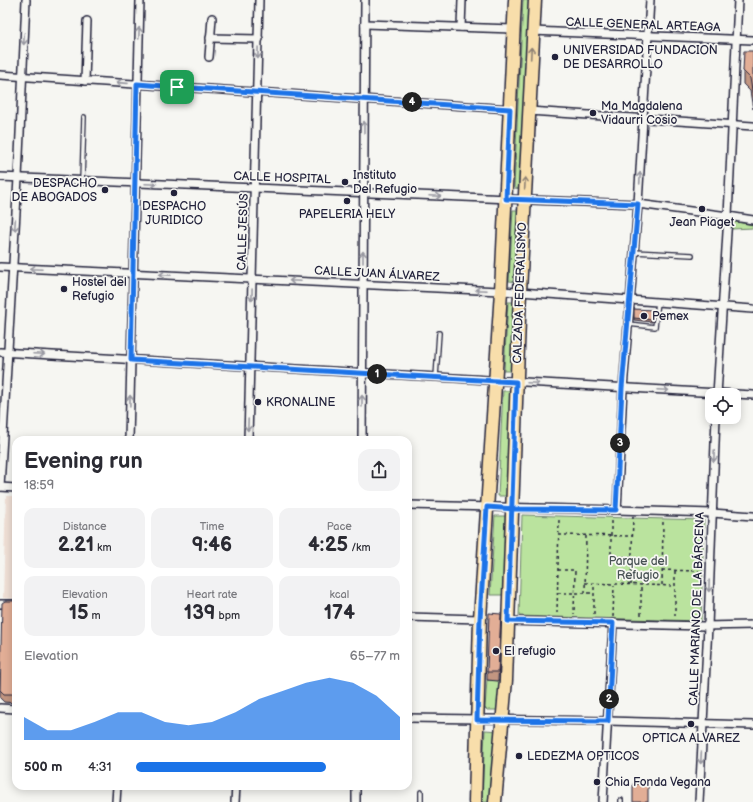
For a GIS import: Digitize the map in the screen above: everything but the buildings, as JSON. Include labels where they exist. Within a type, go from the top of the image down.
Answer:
[{"type":"main road","name":"CALZADA FEDERALISMO","points":[[474,802],[480,619],[494,381],[501,291],[515,0]]},
{"type":"main road","name":"CALZADA FEDERALISMO","points":[[495,802],[503,720],[508,621],[516,382],[532,31],[535,0]]},
{"type":"street","points":[[12,488],[0,487],[1,435],[4,352],[12,268],[18,178],[26,0]]},
{"type":"street","points":[[129,436],[140,0]]},
{"type":"street","name":"CALLE JESÚS","points":[[248,436],[258,92],[259,0]]},
{"type":"street","points":[[362,436],[365,0]]},
{"type":"street","points":[[461,27],[462,0]]},
{"type":"street","points":[[616,510],[622,388],[638,204],[650,0]]},
{"type":"street","points":[[717,388],[728,216],[738,0]]},
{"type":"street","points":[[209,57],[212,18]]},
{"type":"street","points":[[85,81],[87,21]]},
{"type":"street","points":[[364,24],[513,29]]},
{"type":"street","name":"CALLE GENERAL ARTEAGA","points":[[532,31],[753,40]]},
{"type":"street","points":[[210,38],[258,39]]},
{"type":"street","points":[[0,75],[510,109]]},
{"type":"street","points":[[529,111],[753,126]]},
{"type":"street","name":"CALLE HOSPITAL","points":[[0,177],[638,204],[753,220]]},
{"type":"street","name":"CALLE JUAN ÁLVAREZ","points":[[0,267],[520,292],[753,309]]},
{"type":"street","points":[[4,352],[705,393]]},
{"type":"street","points":[[741,395],[753,395]]},
{"type":"street","name":"CALLE MARIANO DE LA BÁRCENA","points":[[699,802],[708,626],[716,424]]},
{"type":"street","points":[[412,505],[712,513],[753,516]]},
{"type":"street","points":[[0,604],[12,604]]},
{"type":"street","points":[[412,617],[480,619]]},
{"type":"street","points":[[508,621],[708,626],[753,625]]},
{"type":"street","points":[[603,802],[613,623]]},
{"type":"street","points":[[0,708],[12,709]]},
{"type":"street","points":[[412,718],[753,725]]},
{"type":"street","points":[[116,802],[117,790]]},
{"type":"street","points":[[235,802],[236,790]]},
{"type":"street","points":[[356,790],[356,802]]},
{"type":"lane","points":[[82,181],[84,117]]},
{"type":"lane","points":[[634,252],[692,255]]},
{"type":"lane","points":[[628,324],[655,327],[658,302]]},
{"type":"lane","points":[[436,377],[439,333]]},
{"type":"lane","points":[[421,792],[421,802]]},
{"type":"path","points":[[631,584],[633,511]]},
{"type":"path","points":[[557,613],[559,520]]},
{"type":"path","points":[[611,521],[611,557],[632,557]]},
{"type":"path","points":[[662,585],[663,522]]},
{"type":"path","points":[[559,535],[632,536]]},
{"type":"path","points":[[585,593],[586,535]]},
{"type":"path","points":[[558,570],[575,570],[574,614]]},
{"type":"path","points":[[662,570],[699,571]]},
{"type":"path","points":[[675,616],[676,570]]},
{"type":"path","points":[[585,584],[675,586]]},
{"type":"path","points":[[594,584],[594,614]]},
{"type":"path","points":[[613,623],[614,584]]},
{"type":"path","points":[[641,585],[641,615]]},
{"type":"path","points":[[558,593],[594,594]]},
{"type":"shaded area","points":[[6,496],[12,496],[12,599],[3,598]]},
{"type":"green space","points":[[523,0],[532,0],[523,189],[514,188]]},
{"type":"green space","points":[[513,210],[522,210],[518,282],[509,281]]},
{"type":"green space","points":[[732,221],[753,225],[753,228],[732,229]]},
{"type":"green space","points":[[508,302],[517,302],[514,371],[504,371]]},
{"type":"green space","points":[[503,391],[513,391],[508,496],[498,496]]},
{"type":"green space","name":"Parque del Refugio","points":[[522,515],[704,520],[701,621],[519,616]]},
{"type":"green space","points":[[495,516],[507,516],[504,595],[490,595]]},
{"type":"green space","points":[[487,680],[503,681],[499,710],[487,710],[485,708]]},
{"type":"green space","points":[[485,730],[499,731],[492,802],[482,802]]},
{"type":"place","name":"UNIVERSIDAD FUNDACION DE DESARROLLO","points":[[555,57]]},
{"type":"place","name":"Ma Magdalena Vidaurri Cosio","points":[[593,113]]},
{"type":"place","name":"Instituto Del Refugio","points":[[345,182]]},
{"type":"place","name":"DESPACHO DE ABOGADOS","points":[[105,190]]},
{"type":"place","name":"DESPACHO JURIDICO","points":[[174,193]]},
{"type":"place","name":"PAPELERIA HELY","points":[[347,201]]},
{"type":"place","name":"Jean Piaget","points":[[702,209]]},
{"type":"place","name":"Hostel del Refugio","points":[[64,289]]},
{"type":"place","name":"Pemex","points":[[644,316]]},
{"type":"place","name":"KRONALINE","points":[[258,402]]},
{"type":"place","name":"El refugio","points":[[496,651]]},
{"type":"place","name":"OPTICA ALVAREZ","points":[[691,724]]},
{"type":"place","name":"LEDEZMA OPTICOS","points":[[519,756]]},
{"type":"place","name":"Chia Fonda Vegana","points":[[597,782]]},
{"type":"route","points":[[177,87],[137,84],[131,360],[516,382],[511,508],[508,621],[613,623],[608,721],[477,720],[480,619],[487,507],[511,508],[516,509],[616,510],[622,388],[638,204],[506,199],[510,109],[177,87]]}]
